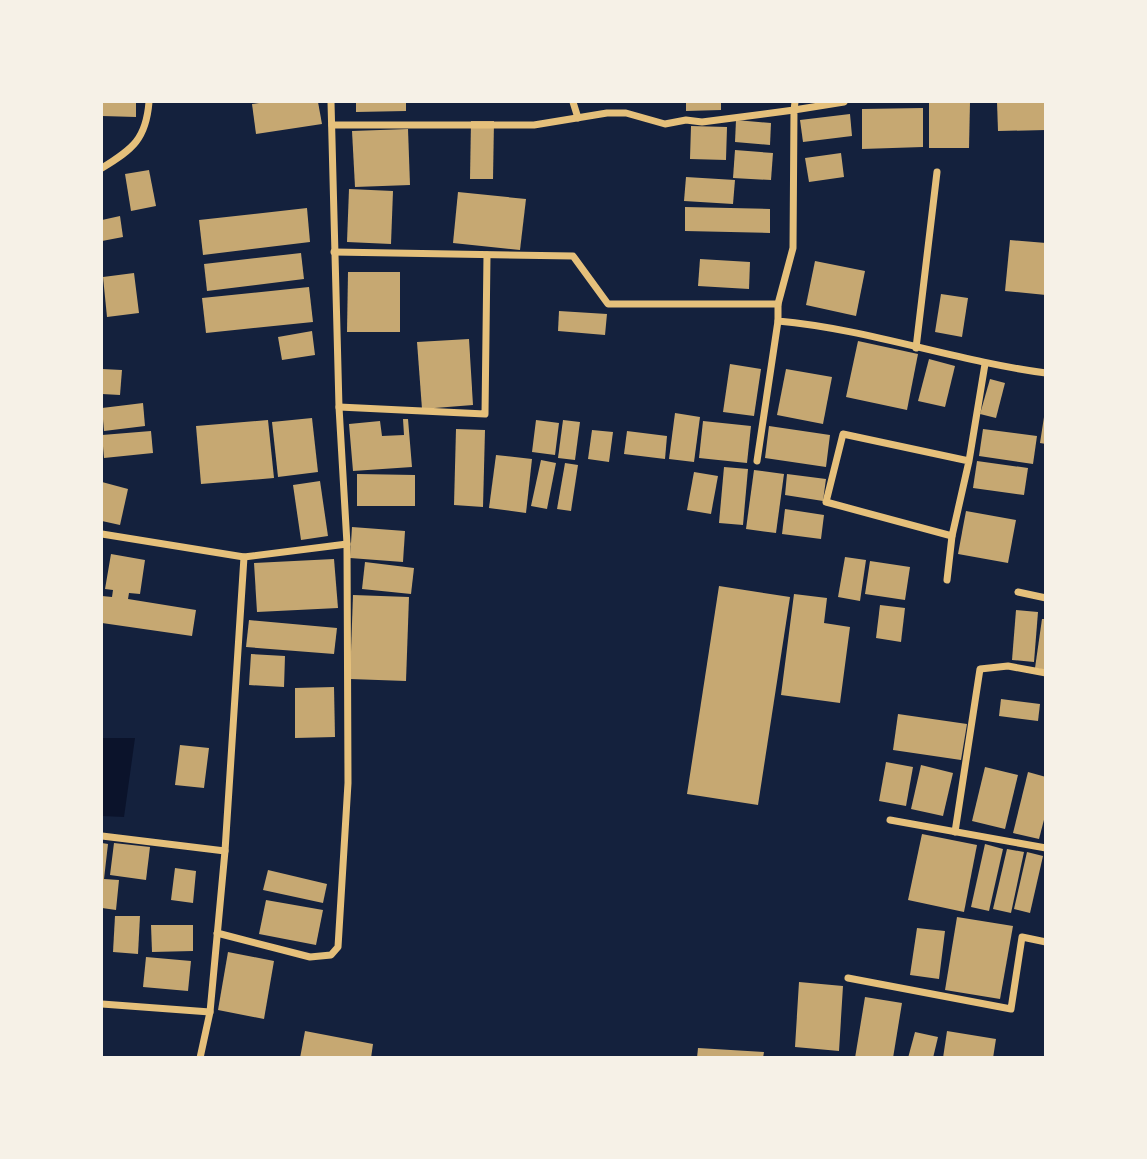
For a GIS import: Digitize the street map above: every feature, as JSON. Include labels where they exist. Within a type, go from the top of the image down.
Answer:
[{"type":"street","points":[[102,168],[139,141],[148,121],[149,102]]},
{"type":"street","points":[[217,933],[310,957],[331,955],[338,947],[348,783],[347,544],[339,407],[331,102]]},
{"type":"street","points":[[573,102],[578,118]]},
{"type":"street","points":[[757,461],[778,321],[778,304],[793,248],[794,102]]},
{"type":"street","points":[[332,125],[534,125],[607,113],[626,113],[665,124],[686,120],[702,122],[844,102]]},
{"type":"street","points":[[916,348],[937,172]]},
{"type":"street","points":[[334,252],[573,256],[608,304],[778,304]]},
{"type":"street","points":[[339,407],[485,414],[487,255]]},
{"type":"street","points":[[778,321],[809,324],[985,364],[1045,373]]},
{"type":"street","points":[[947,580],[985,364]]},
{"type":"street","points":[[953,536],[826,502],[843,434],[969,461]]},
{"type":"street","points":[[102,534],[244,557],[347,544]]},
{"type":"street","points":[[200,1058],[211,1012],[225,851],[244,557]]},
{"type":"street","points":[[1018,592],[1045,598]]},
{"type":"street","points":[[955,832],[980,669],[1008,666],[1045,673]]},
{"type":"street","points":[[890,820],[1045,848]]},
{"type":"street","points":[[102,836],[225,851]]},
{"type":"street","points":[[848,978],[1011,1009],[1022,937],[1045,942]]},
{"type":"street","points":[[102,1004],[211,1012]]},
{"type":"water","points":[[102,738],[135,738],[124,817],[102,816]]},
{"type":"building","points":[[102,102],[136,102],[136,117],[102,116]]},
{"type":"building","points":[[318,102],[322,124],[256,134],[252,104]]},
{"type":"building","points":[[356,102],[406,102],[406,111],[356,112]]},
{"type":"building","points":[[686,102],[721,102],[721,110],[686,111]]},
{"type":"building","points":[[929,102],[970,102],[969,148],[929,148]]},
{"type":"building","points":[[997,102],[1046,102],[1046,130],[998,131]]},
{"type":"building","points":[[923,108],[923,147],[862,149],[862,109]]},
{"type":"building","points":[[850,114],[852,136],[803,142],[800,120]]},
{"type":"building","points":[[736,120],[771,123],[770,145],[735,142]]},
{"type":"building","points":[[471,121],[494,121],[493,179],[470,179]]},
{"type":"building","points":[[691,126],[727,127],[726,160],[690,159]]},
{"type":"building","points":[[408,129],[410,185],[355,187],[352,131]]},
{"type":"building","points":[[735,150],[773,153],[771,180],[733,178]]},
{"type":"building","points":[[841,153],[844,177],[809,182],[805,158]]},
{"type":"building","points":[[149,170],[156,206],[131,211],[125,174]]},
{"type":"building","points":[[686,177],[735,180],[733,204],[684,201]]},
{"type":"building","points":[[349,189],[393,191],[391,244],[347,242]]},
{"type":"building","points":[[458,192],[526,199],[520,250],[453,243]]},
{"type":"building","points":[[685,207],[770,209],[770,233],[685,231]]},
{"type":"building","points":[[307,208],[310,242],[203,255],[199,220]]},
{"type":"building","points":[[120,216],[123,237],[102,241],[102,220]]},
{"type":"building","points":[[1010,240],[1046,243],[1046,295],[1005,291]]},
{"type":"building","points":[[301,253],[304,279],[207,291],[204,264]]},
{"type":"building","points":[[700,259],[750,262],[749,289],[698,286]]},
{"type":"building","points":[[815,261],[865,271],[856,316],[806,305]]},
{"type":"building","points":[[348,272],[400,272],[400,332],[347,332]]},
{"type":"building","points":[[134,273],[139,313],[107,317],[103,277]]},
{"type":"building","points":[[309,287],[313,322],[206,333],[202,298]]},
{"type":"building","points":[[941,294],[968,298],[962,337],[935,332]]},
{"type":"building","points":[[559,311],[607,314],[605,335],[558,331]]},
{"type":"building","points":[[312,331],[315,355],[282,360],[278,337]]},
{"type":"building","points":[[469,339],[473,405],[422,409],[417,342]]},
{"type":"building","points":[[858,341],[918,354],[907,410],[846,397]]},
{"type":"building","points":[[929,359],[955,366],[945,407],[918,401]]},
{"type":"building","points":[[730,364],[761,369],[754,416],[723,412]]},
{"type":"building","points":[[102,369],[122,370],[120,395],[102,394]]},
{"type":"building","points":[[786,369],[832,377],[823,424],[777,415]]},
{"type":"building","points":[[990,379],[1005,383],[996,418],[980,414]]},
{"type":"building","points":[[143,403],[145,426],[104,431],[102,408]]},
{"type":"building","points":[[675,413],[700,417],[694,462],[669,459]]},
{"type":"building","points":[[1044,417],[1046,418],[1046,444],[1040,443]]},
{"type":"building","points":[[312,418],[318,472],[278,477],[272,422]]},
{"type":"building","points":[[403,419],[408,419],[412,467],[353,471],[349,424],[380,421],[382,436],[404,435]]},
{"type":"building","points":[[268,420],[274,478],[201,484],[196,426]]},
{"type":"building","points":[[536,420],[559,423],[555,455],[532,452]]},
{"type":"building","points":[[563,420],[580,422],[575,460],[558,458]]},
{"type":"building","points":[[703,421],[751,426],[747,463],[699,458]]},
{"type":"building","points":[[769,426],[830,435],[826,467],[765,458]]},
{"type":"building","points":[[456,429],[485,430],[483,507],[454,505]]},
{"type":"building","points":[[983,429],[1037,436],[1033,464],[979,456]]},
{"type":"building","points":[[592,430],[613,432],[609,462],[588,459]]},
{"type":"building","points":[[151,431],[153,453],[104,458],[102,435]]},
{"type":"building","points":[[627,431],[667,436],[665,459],[624,454]]},
{"type":"building","points":[[496,455],[532,459],[526,513],[489,508]]},
{"type":"building","points":[[541,460],[556,463],[547,509],[531,506]]},
{"type":"building","points":[[977,461],[1028,468],[1024,495],[973,488]]},
{"type":"building","points":[[565,463],[578,465],[571,511],[557,509]]},
{"type":"building","points":[[724,467],[748,469],[743,525],[719,523]]},
{"type":"building","points":[[754,470],[784,474],[776,533],[746,529]]},
{"type":"building","points":[[694,472],[718,476],[711,514],[687,510]]},
{"type":"building","points":[[357,474],[415,475],[415,506],[357,506]]},
{"type":"building","points":[[787,474],[826,479],[823,501],[785,495]]},
{"type":"building","points":[[320,481],[328,536],[301,540],[293,485]]},
{"type":"building","points":[[102,482],[128,489],[120,525],[102,521]]},
{"type":"building","points":[[785,509],[824,515],[821,539],[782,534]]},
{"type":"building","points":[[966,511],[1016,520],[1008,563],[958,554]]},
{"type":"building","points":[[352,527],[405,531],[403,562],[350,558]]},
{"type":"building","points":[[111,554],[145,560],[140,594],[129,593],[128,599],[196,610],[192,636],[102,623],[102,596],[112,597],[113,590],[105,589]]},
{"type":"building","points":[[845,557],[866,560],[860,601],[838,597]]},
{"type":"building","points":[[334,559],[338,608],[257,612],[254,563]]},
{"type":"building","points":[[870,561],[910,567],[905,600],[865,594]]},
{"type":"building","points":[[365,562],[414,568],[411,594],[362,589]]},
{"type":"building","points":[[719,586],[790,597],[758,805],[687,794]]},
{"type":"building","points":[[794,594],[827,598],[824,623],[850,627],[840,703],[781,695]]},
{"type":"building","points":[[353,595],[409,597],[406,681],[350,679]]},
{"type":"building","points":[[880,605],[905,608],[901,642],[876,638]]},
{"type":"building","points":[[1016,610],[1038,612],[1034,662],[1012,660]]},
{"type":"building","points":[[1042,619],[1046,619],[1046,670],[1035,668]]},
{"type":"building","points":[[249,620],[337,628],[334,654],[246,647]]},
{"type":"building","points":[[251,654],[285,656],[284,687],[249,685]]},
{"type":"building","points":[[334,687],[335,737],[295,738],[295,688]]},
{"type":"building","points":[[1001,699],[1040,704],[1038,721],[999,716]]},
{"type":"building","points":[[898,714],[967,724],[961,760],[893,750]]},
{"type":"building","points":[[180,745],[209,748],[204,788],[175,785]]},
{"type":"building","points":[[886,762],[913,767],[906,806],[879,801]]},
{"type":"building","points":[[921,765],[953,773],[943,816],[911,809]]},
{"type":"building","points":[[985,767],[1018,775],[1005,829],[972,821]]},
{"type":"building","points":[[1028,772],[1046,777],[1046,812],[1039,839],[1013,833]]},
{"type":"building","points":[[922,834],[977,845],[964,912],[908,900]]},
{"type":"building","points":[[102,843],[108,844],[104,879],[119,880],[116,910],[102,908]]},
{"type":"building","points":[[114,843],[150,847],[146,880],[110,875]]},
{"type":"building","points":[[985,844],[1003,849],[989,911],[971,907]]},
{"type":"building","points":[[1007,849],[1024,852],[1011,913],[993,909]]},
{"type":"building","points":[[1027,852],[1043,856],[1030,913],[1014,909]]},
{"type":"building","points":[[175,868],[196,871],[193,903],[171,900]]},
{"type":"building","points":[[268,870],[327,884],[323,903],[263,890]]},
{"type":"building","points":[[266,900],[323,910],[316,945],[259,934]]},
{"type":"building","points":[[115,916],[140,916],[138,954],[113,952]]},
{"type":"building","points":[[957,917],[1013,926],[1000,999],[945,990]]},
{"type":"building","points":[[151,925],[193,925],[193,951],[152,952]]},
{"type":"building","points":[[917,928],[945,931],[939,979],[910,975]]},
{"type":"building","points":[[228,952],[274,961],[264,1019],[218,1010]]},
{"type":"building","points":[[146,957],[191,961],[188,991],[143,987]]},
{"type":"building","points":[[799,982],[843,986],[839,1051],[795,1047]]},
{"type":"building","points":[[865,997],[902,1003],[893,1058],[855,1058]]},
{"type":"building","points":[[305,1031],[373,1044],[371,1058],[300,1058]]},
{"type":"building","points":[[947,1031],[996,1039],[993,1058],[943,1058]]},
{"type":"building","points":[[915,1032],[938,1037],[933,1058],[908,1058]]},
{"type":"building","points":[[698,1048],[764,1052],[763,1058],[697,1058]]}]
